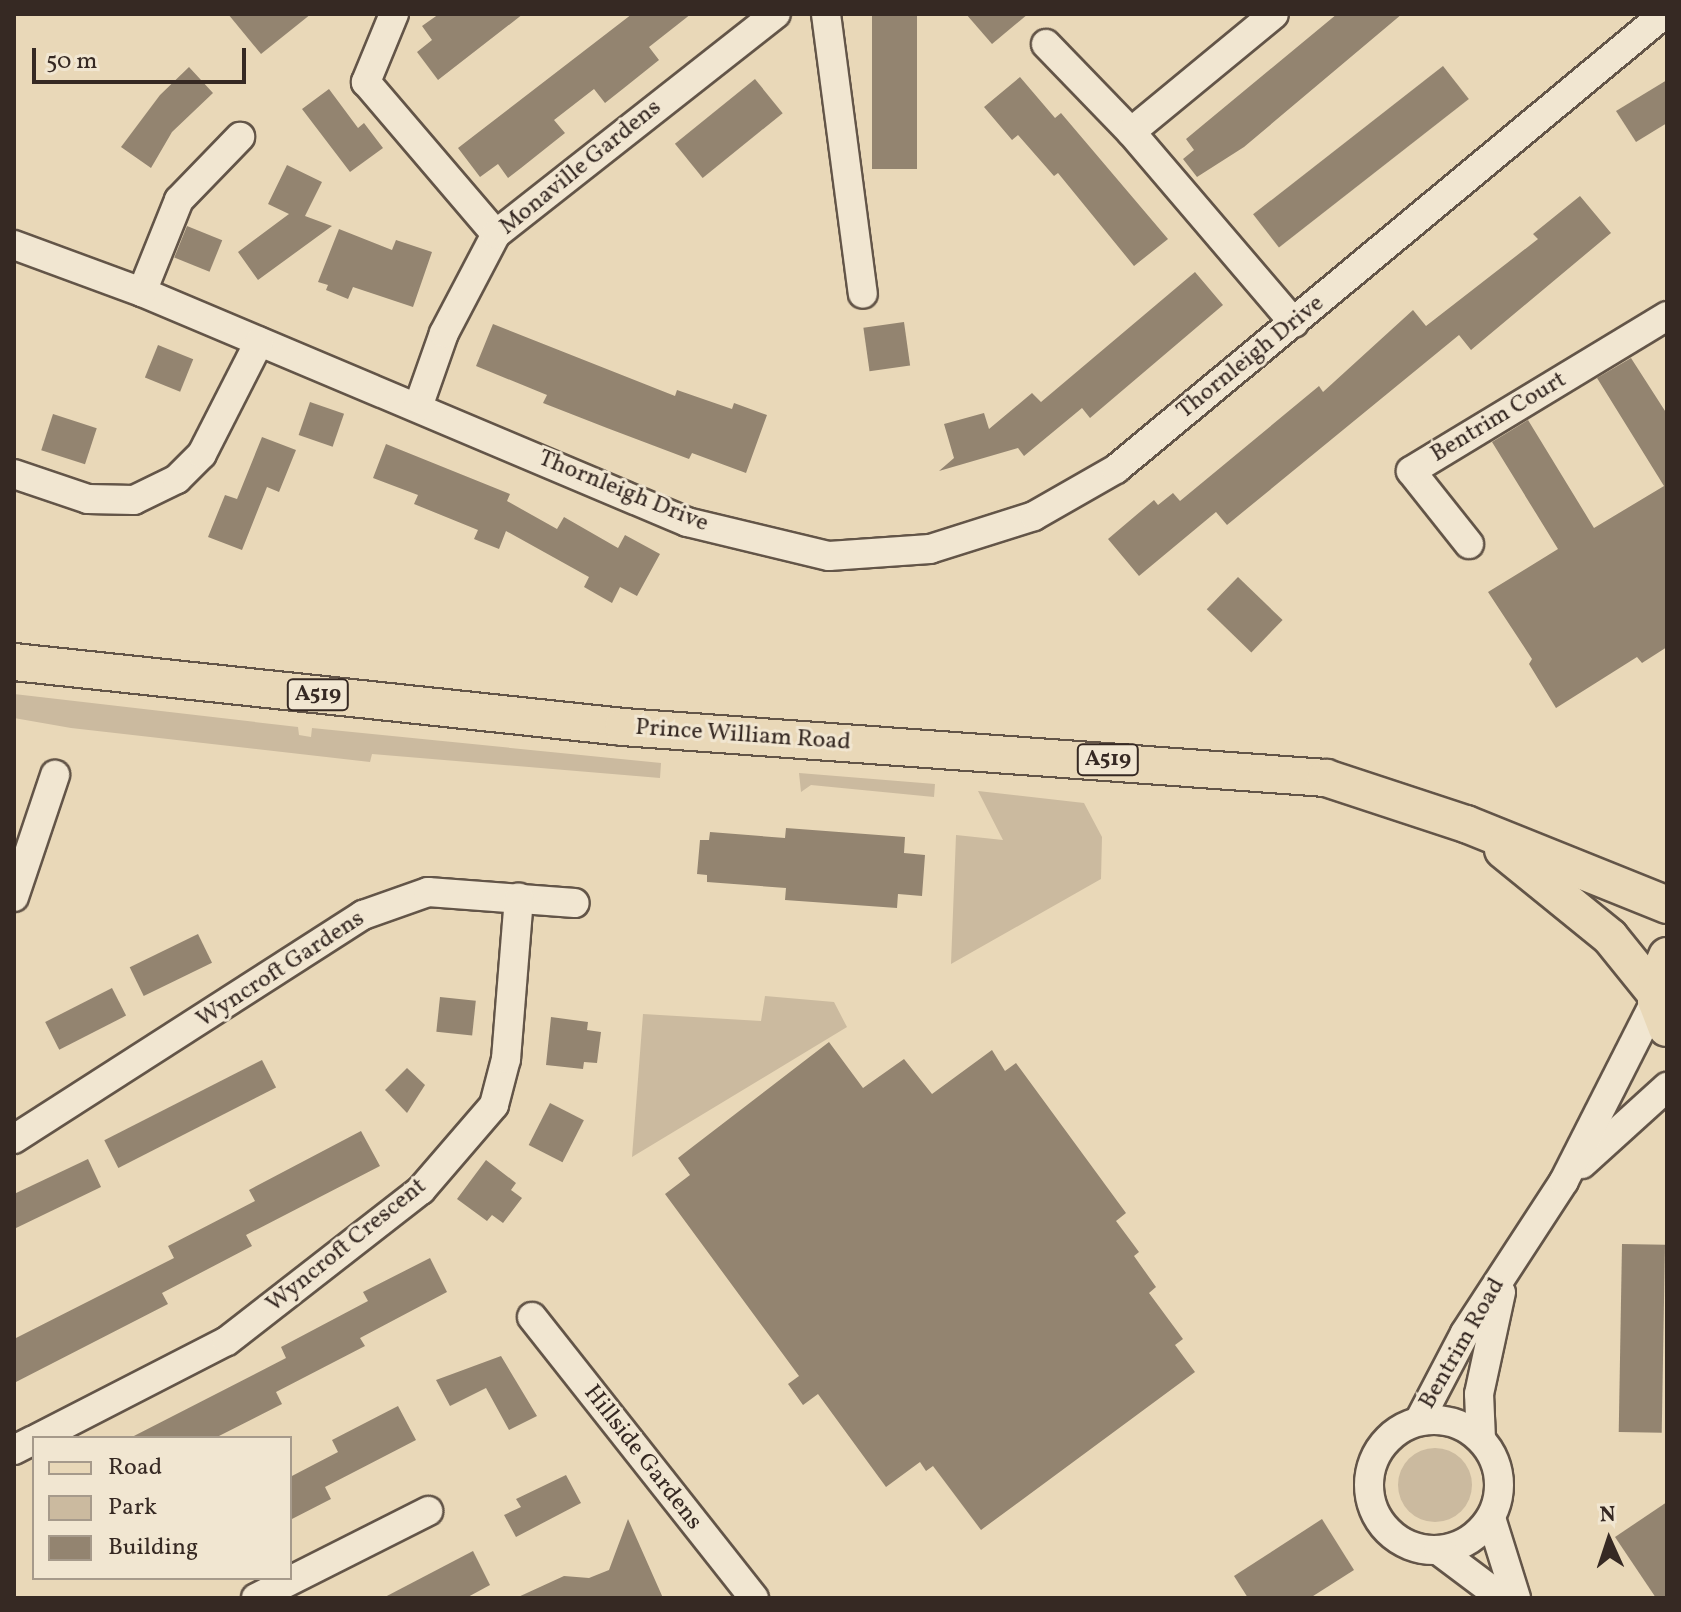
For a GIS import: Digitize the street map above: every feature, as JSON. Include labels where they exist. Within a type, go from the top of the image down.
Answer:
[{"type":"main road","name":"Prince William Road","points":[[14,662],[623,727],[1326,778],[1466,824],[1667,905]]},
{"type":"main road","name":"Prince William Road","points":[[1466,824],[1610,937],[1660,1007]]},
{"type":"main road","points":[[1660,1007],[1667,956]]},
{"type":"street","points":[[394,14],[366,82],[496,234]]},
{"type":"street","name":"Monaville Gardens","points":[[418,407],[444,333],[496,234],[776,14]]},
{"type":"street","points":[[826,14],[863,294]]},
{"type":"street","points":[[1131,132],[1274,14]]},
{"type":"street","name":"Thornleigh Drive","points":[[14,245],[142,292],[687,522],[829,556],[930,549],[1034,516],[1116,469],[1664,14]]},
{"type":"street","points":[[1046,44],[1131,132],[1294,323]]},
{"type":"street","points":[[142,292],[179,200],[240,137]]},
{"type":"street","name":"Bentrim Court","points":[[1469,544],[1411,471],[1667,316]]},
{"type":"street","points":[[14,474],[88,499],[134,500],[177,479],[202,454],[259,342]]},
{"type":"street","points":[[14,897],[55,775]]},
{"type":"street","name":"Wyncroft Gardens","points":[[14,1139],[363,915],[428,892],[575,903]]},
{"type":"street","name":"Wyncroft Crescent","points":[[42,1436],[227,1341],[421,1190],[494,1105],[506,1059],[519,898]]},
{"type":"street","name":"Bentrim Road","points":[[1419,1421],[1507,1268],[1564,1181],[1660,1007]]},
{"type":"street","name":"Bentrim Road","points":[[1564,1181],[1667,1087]]},
{"type":"street","name":"Bentrim Road","points":[[1481,1439],[1479,1394],[1507,1268]]},
{"type":"street","name":"Hillside Gardens","points":[[532,1317],[754,1598]]},
{"type":"street","points":[[1438,1550],[1468,1540],[1491,1518],[1500,1487],[1498,1470],[1481,1439],[1441,1420],[1419,1421],[1382,1445],[1369,1487],[1383,1525],[1398,1539],[1438,1550],[1502,1598]]},
{"type":"street","name":"Wyncroft Crescent","points":[[14,1450],[32,1441]]},
{"type":"street","points":[[292,1580],[428,1511]]},
{"type":"street","points":[[1491,1518],[1516,1598]]},
{"type":"street","points":[[256,1598],[292,1580]]},
{"type":"green space","points":[[14,694],[298,727],[299,735],[311,737],[312,728],[661,763],[660,778],[372,754],[370,762],[71,728],[14,718]]},
{"type":"green space","points":[[799,773],[935,784],[934,797],[811,785],[801,792]]},
{"type":"green space","points":[[978,791],[1084,803],[1102,837],[1101,879],[951,964],[956,835],[1003,840]]},
{"type":"green space","points":[[765,996],[834,1002],[847,1027],[632,1157],[643,1014],[761,1021]]},
{"type":"green space","points":[[1435,1448],[1449,1451],[1461,1459],[1469,1471],[1472,1485],[1469,1499],[1461,1511],[1449,1519],[1435,1522],[1421,1519],[1409,1511],[1401,1499],[1398,1485],[1401,1471],[1409,1459],[1421,1451]]},
{"type":"building","points":[[228,14],[311,14],[261,54]]},
{"type":"building","points":[[439,14],[523,14],[438,80],[417,52],[432,40],[422,26]]},
{"type":"building","points":[[632,14],[691,14],[649,47],[659,60],[605,103],[594,89],[554,120],[565,133],[521,168],[508,178],[498,164],[480,177],[458,148]]},
{"type":"building","points":[[872,14],[917,14],[917,169],[872,169]]},
{"type":"building","points":[[966,14],[1028,14],[992,44]]},
{"type":"building","points":[[1337,14],[1402,14],[1244,147],[1197,177],[1183,159],[1194,150],[1186,139]]},
{"type":"building","points":[[1443,66],[1469,99],[1279,247],[1253,214]]},
{"type":"building","points":[[189,67],[213,93],[172,132],[151,168],[121,147],[160,95]]},
{"type":"building","points":[[1020,77],[1055,118],[1061,113],[1168,239],[1134,266],[1058,173],[1054,176],[1018,135],[1012,140],[984,107]]},
{"type":"building","points":[[755,79],[783,113],[703,178],[675,144]]},
{"type":"building","points":[[1667,80],[1667,123],[1636,142],[1616,111]]},
{"type":"building","points":[[329,89],[358,128],[364,123],[383,148],[350,172],[302,109]]},
{"type":"building","points":[[287,165],[322,182],[305,216],[332,226],[258,280],[238,252],[289,214],[268,204]]},
{"type":"building","points":[[1580,196],[1611,233],[1471,350],[1459,335],[1227,525],[1216,512],[1139,576],[1108,539],[1154,500],[1158,505],[1173,493],[1180,501],[1319,386],[1323,392],[1413,310],[1426,326],[1538,239],[1533,234]]},
{"type":"building","points":[[187,226],[222,240],[209,272],[174,258]]},
{"type":"building","points":[[339,229],[392,250],[396,240],[432,252],[413,307],[353,287],[348,299],[326,290],[328,285],[318,282]]},
{"type":"building","points":[[1195,272],[1223,305],[1090,418],[1082,408],[1024,456],[1018,448],[939,471],[954,458],[944,424],[984,413],[989,429],[1032,393],[1041,402]]},
{"type":"building","points":[[904,322],[910,366],[870,371],[863,328]]},
{"type":"building","points":[[493,324],[675,396],[677,390],[732,409],[734,403],[767,415],[746,473],[692,453],[689,459],[543,403],[547,395],[476,366]]},
{"type":"building","points":[[158,345],[193,359],[180,392],[145,377]]},
{"type":"building","points":[[1631,358],[1667,414],[1667,647],[1642,663],[1637,657],[1556,708],[1529,664],[1532,659],[1488,592],[1558,549],[1492,442],[1528,420],[1594,528],[1664,486],[1597,378]]},
{"type":"building","points":[[310,402],[344,414],[333,447],[299,435]]},
{"type":"building","points":[[53,414],[97,428],[85,464],[41,450]]},
{"type":"building","points":[[262,437],[296,450],[279,492],[267,487],[242,550],[208,537],[225,495],[237,499]]},
{"type":"building","points":[[386,444],[510,494],[507,501],[557,529],[564,517],[618,548],[625,535],[660,554],[637,596],[620,587],[612,603],[584,587],[589,577],[506,531],[499,549],[474,539],[478,530],[414,504],[418,495],[373,478]]},
{"type":"building","points":[[1238,577],[1283,620],[1251,652],[1207,609]]},
{"type":"building","points":[[786,828],[905,837],[904,853],[925,855],[922,896],[898,894],[897,908],[785,900],[786,888],[707,882],[707,875],[697,874],[700,840],[709,840],[710,832],[785,838]]},
{"type":"building","points":[[198,934],[212,963],[144,996],[130,967]]},
{"type":"building","points":[[112,988],[126,1016],[59,1050],[45,1022]]},
{"type":"building","points":[[440,997],[476,1001],[472,1036],[436,1032]]},
{"type":"building","points":[[551,1017],[588,1022],[587,1030],[601,1032],[597,1063],[584,1062],[583,1069],[546,1065]]},
{"type":"building","points":[[829,1042],[863,1088],[904,1059],[932,1094],[992,1050],[1005,1071],[1016,1063],[1126,1213],[1116,1221],[1139,1252],[1134,1256],[1156,1287],[1149,1293],[1183,1339],[1175,1345],[1195,1372],[981,1530],[933,1466],[926,1471],[920,1462],[886,1487],[818,1394],[803,1405],[788,1384],[799,1376],[665,1194],[690,1175],[678,1158]]},
{"type":"building","points":[[262,1060],[276,1088],[118,1168],[104,1140]]},
{"type":"building","points":[[407,1068],[425,1085],[407,1113],[385,1090]]},
{"type":"building","points":[[550,1103],[584,1120],[563,1162],[529,1145]]},
{"type":"building","points":[[361,1131],[380,1166],[246,1235],[252,1246],[162,1293],[168,1304],[14,1383],[14,1339],[174,1258],[168,1246],[255,1201],[249,1190]]},
{"type":"building","points":[[88,1159],[101,1187],[14,1229],[14,1194]]},
{"type":"building","points":[[486,1160],[516,1183],[511,1190],[522,1198],[503,1223],[492,1215],[487,1221],[457,1199]]},
{"type":"building","points":[[1622,1244],[1665,1245],[1662,1433],[1619,1432]]},
{"type":"building","points":[[430,1258],[447,1292],[360,1338],[365,1346],[276,1392],[282,1404],[219,1436],[134,1436],[286,1358],[281,1347],[368,1301],[363,1292]]},
{"type":"building","points":[[501,1356],[537,1416],[509,1430],[486,1388],[450,1406],[436,1380]]},
{"type":"building","points":[[398,1406],[416,1440],[325,1487],[331,1499],[292,1519],[292,1476],[338,1452],[332,1440]]},
{"type":"building","points":[[566,1475],[581,1503],[516,1537],[504,1515],[521,1507],[516,1499]]},
{"type":"building","points":[[1667,1502],[1667,1598],[1656,1598],[1615,1537]]},
{"type":"building","points":[[628,1519],[663,1598],[516,1598],[564,1576],[589,1578],[609,1570]]},
{"type":"building","points":[[1322,1519],[1354,1570],[1310,1598],[1248,1598],[1234,1576]]},
{"type":"building","points":[[473,1551],[490,1585],[466,1598],[383,1598]]}]
